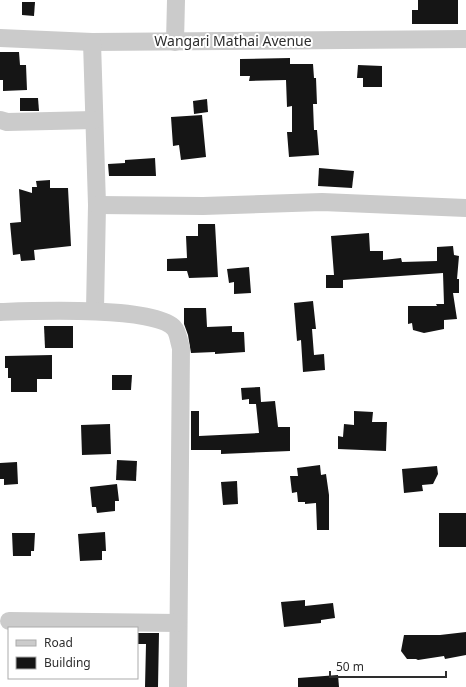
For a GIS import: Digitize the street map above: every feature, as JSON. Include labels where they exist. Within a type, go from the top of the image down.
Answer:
[{"type":"street","points":[[175,42],[176,0]]},
{"type":"street","name":"Wangari Mathai Avenue","points":[[0,38],[92,42],[466,39]]},
{"type":"street","points":[[92,42],[97,205],[95,310]]},
{"type":"street","points":[[0,120],[7,122],[94,120]]},
{"type":"street","points":[[97,205],[203,206],[322,202],[466,208]]},
{"type":"street","points":[[0,312],[95,310],[164,321],[174,328],[181,348],[178,687]]},
{"type":"street","points":[[9,621],[178,623]]},
{"type":"building","points":[[418,0],[458,0],[458,24],[412,24],[412,10],[418,10]]},
{"type":"building","points":[[22,2],[35,2],[34,16],[22,15]]},
{"type":"building","points":[[0,52],[19,52],[20,65],[26,65],[27,90],[3,91],[3,80],[0,80]]},
{"type":"building","points":[[290,58],[290,64],[313,64],[314,78],[316,78],[317,104],[313,104],[314,130],[317,130],[319,155],[289,157],[287,132],[292,132],[292,106],[287,107],[286,80],[249,81],[250,76],[240,76],[240,59]]},
{"type":"building","points":[[358,65],[382,66],[382,87],[363,87],[363,78],[357,78]]},
{"type":"building","points":[[20,98],[38,98],[39,111],[20,111]]},
{"type":"building","points":[[207,99],[208,112],[194,114],[193,101]]},
{"type":"building","points":[[202,115],[206,157],[181,160],[179,145],[173,146],[171,117]]},
{"type":"building","points":[[155,158],[156,176],[109,176],[108,164],[125,163],[125,160]]},
{"type":"building","points":[[319,168],[354,171],[352,188],[318,186]]},
{"type":"building","points":[[50,180],[50,188],[68,188],[71,246],[34,250],[35,260],[21,261],[20,254],[13,255],[10,223],[21,222],[19,189],[32,193],[32,187],[37,187],[36,181]]},
{"type":"building","points":[[198,224],[215,224],[218,277],[189,278],[187,271],[167,271],[167,259],[187,258],[186,236],[198,236]]},
{"type":"building","points":[[369,233],[370,251],[383,251],[383,260],[401,258],[402,262],[437,261],[437,247],[453,246],[454,255],[459,256],[457,279],[459,279],[459,293],[453,293],[457,319],[444,320],[444,329],[424,333],[413,330],[412,323],[408,324],[408,306],[437,306],[436,304],[444,304],[443,273],[343,280],[343,288],[326,288],[326,275],[334,275],[331,236]]},
{"type":"building","points":[[249,267],[251,293],[234,294],[234,282],[229,283],[227,269]]},
{"type":"building","points":[[313,301],[316,329],[312,329],[314,355],[324,354],[325,370],[303,372],[301,340],[297,341],[294,303]]},
{"type":"building","points":[[184,308],[206,308],[207,327],[232,326],[232,332],[244,332],[245,352],[215,354],[215,352],[191,353],[188,335],[184,324]]},
{"type":"building","points":[[44,326],[73,326],[73,348],[45,348]]},
{"type":"building","points":[[52,355],[52,379],[37,379],[37,392],[11,392],[11,378],[8,378],[8,368],[5,368],[5,356]]},
{"type":"building","points":[[112,375],[132,375],[131,390],[112,390]]},
{"type":"building","points":[[260,387],[261,402],[275,401],[278,427],[290,427],[290,451],[221,454],[221,450],[191,450],[191,411],[199,411],[199,436],[259,433],[256,404],[249,404],[249,399],[242,400],[241,388]]},
{"type":"building","points":[[354,411],[373,412],[372,422],[387,422],[386,451],[338,449],[338,436],[343,437],[344,424],[354,425]]},
{"type":"building","points":[[110,424],[111,454],[82,455],[81,425]]},
{"type":"building","points":[[117,460],[137,461],[136,481],[116,480]]},
{"type":"building","points":[[17,462],[18,484],[4,485],[4,479],[0,479],[0,463]]},
{"type":"building","points":[[320,465],[321,475],[326,474],[329,495],[329,530],[317,530],[316,503],[305,504],[305,502],[298,502],[297,492],[292,493],[290,476],[298,476],[297,468]]},
{"type":"building","points":[[437,466],[438,474],[433,484],[422,485],[423,491],[404,493],[402,469]]},
{"type":"building","points":[[237,481],[238,504],[223,505],[221,482]]},
{"type":"building","points":[[117,484],[119,501],[115,501],[115,511],[97,513],[96,507],[92,507],[90,487]]},
{"type":"building","points":[[439,513],[466,513],[466,547],[439,547]]},
{"type":"building","points":[[105,532],[106,551],[102,551],[102,560],[80,561],[78,534]]},
{"type":"building","points":[[12,533],[35,533],[34,551],[31,551],[31,556],[13,556]]},
{"type":"building","points":[[305,600],[305,606],[333,603],[335,618],[321,620],[321,623],[284,627],[281,602]]},
{"type":"building","points":[[466,632],[466,655],[445,659],[444,656],[418,660],[407,659],[401,651],[404,635],[440,635]]},
{"type":"building","points":[[138,633],[159,633],[158,687],[145,687],[146,644],[138,644]]},
{"type":"building","points":[[338,675],[339,687],[298,687],[298,678]]}]
